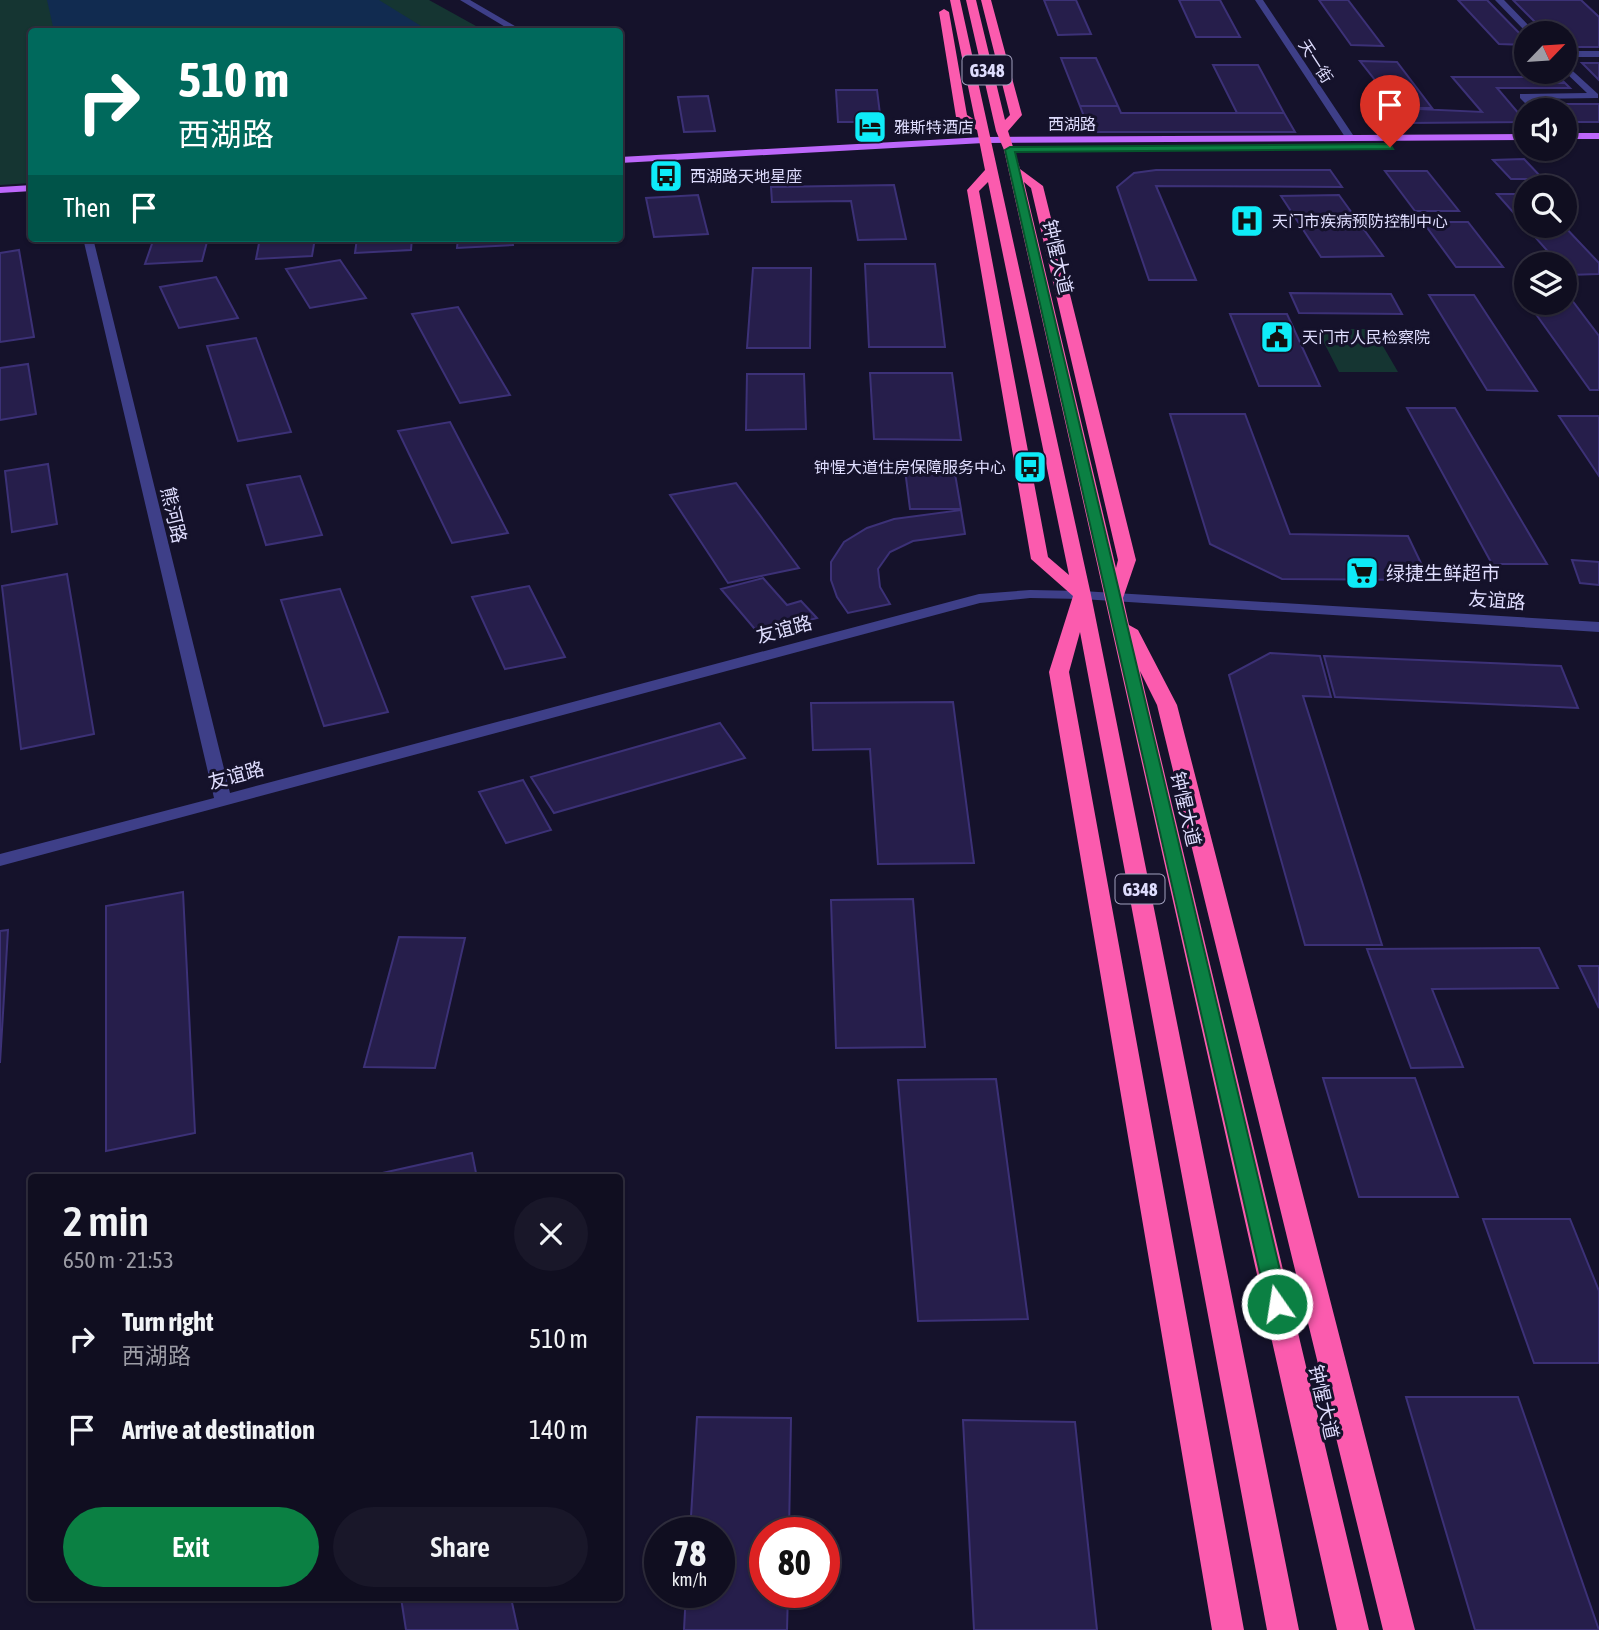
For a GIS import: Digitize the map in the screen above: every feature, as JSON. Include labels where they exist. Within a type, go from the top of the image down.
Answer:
[{"type":"highway","points":[[942,0],[962,117],[1037,186],[1128,560],[1113,597],[1167,705],[1399,1630]]},
{"type":"highway","name":"G348","points":[[955,0],[997,148]]},
{"type":"highway","name":"G348","points":[[971,0],[1082,595],[1283,1630]]},
{"type":"highway","points":[[986,0],[1016,115],[973,190],[1040,559],[1082,595],[1059,672],[1228,1630]]},
{"type":"highway","name":"钟惺大道","points":[[1113,597],[1353,1630]]},
{"type":"main road","points":[[1577,136],[1599,136]]},
{"type":"main road","name":"西湖路","points":[[623,160],[1350,138],[1514,137]]},
{"type":"main road","points":[[1577,146],[1599,145]]},
{"type":"main road","name":"西湖路","points":[[623,169],[997,148],[1514,146]]},
{"type":"main road","points":[[0,190],[28,188]]},
{"type":"main road","points":[[0,200],[28,198]]},
{"type":"street","points":[[464,0],[514,28]]},
{"type":"street","name":"天一街","points":[[1259,0],[1350,138]]},
{"type":"street","points":[[1499,0],[1520,21]]},
{"type":"street","points":[[1577,54],[1599,54]]},
{"type":"street","points":[[1525,98],[1523,96],[1595,96],[1577,78]]},
{"type":"street","name":"熊河路","points":[[89,242],[223,801]]},
{"type":"street","name":"友谊路","points":[[0,860],[979,598],[1030,594],[1082,595],[1599,627]]},
{"type":"green space","points":[[0,0],[429,0],[480,28],[28,28],[28,183],[0,185]]},
{"type":"green space","points":[[1317,329],[1373,329],[1398,372],[1339,372]]},
{"type":"water","points":[[47,0],[379,0],[424,28],[53,28]]},
{"type":"building","points":[[1044,0],[1076,0],[1091,34],[1058,35]]},
{"type":"building","points":[[1179,0],[1220,0],[1240,37],[1196,37]]},
{"type":"building","points":[[1319,0],[1348,0],[1383,46],[1351,45]]},
{"type":"building","points":[[1458,0],[1487,0],[1514,28],[1514,45],[1499,44]]},
{"type":"building","points":[[1513,0],[1581,0],[1599,17],[1599,47],[1577,47],[1577,21],[1534,21]]},
{"type":"building","points":[[1061,58],[1096,58],[1118,106],[1080,106]]},
{"type":"building","points":[[1360,61],[1397,62],[1432,108],[1397,108]]},
{"type":"building","points":[[1582,63],[1599,63],[1599,80]]},
{"type":"building","points":[[1213,65],[1258,65],[1284,113],[1237,113]]},
{"type":"building","points":[[1452,77],[1514,77],[1514,84],[1566,84],[1570,88],[1497,88],[1514,108],[1514,122],[1407,123],[1397,108],[1482,112]]},
{"type":"building","points":[[836,90],[877,90],[881,122],[838,122]]},
{"type":"building","points":[[708,96],[715,131],[684,132],[678,97]]},
{"type":"building","points":[[1577,104],[1599,104],[1599,122],[1577,122]]},
{"type":"building","points":[[1080,106],[1118,106],[1121,113],[1284,113],[1295,132],[1090,132]]},
{"type":"building","points":[[1493,160],[1526,161],[1539,175],[1514,175],[1514,179],[1511,179]]},
{"type":"building","points":[[1156,170],[1330,170],[1342,187],[1156,186],[1196,280],[1149,280],[1117,187],[1134,173]]},
{"type":"building","points":[[1385,171],[1427,171],[1459,211],[1415,211]]},
{"type":"building","points":[[894,185],[906,239],[858,240],[851,201],[772,202],[771,187]]},
{"type":"building","points":[[1497,194],[1514,194],[1514,213]]},
{"type":"building","points":[[698,195],[708,234],[654,237],[646,198]]},
{"type":"building","points":[[1339,195],[1383,256],[1321,257],[1281,196]]},
{"type":"building","points":[[1423,222],[1468,222],[1503,267],[1456,267]]},
{"type":"building","points":[[1536,238],[1575,238],[1599,263],[1599,274],[1577,275],[1577,252],[1548,252]]},
{"type":"building","points":[[153,242],[207,242],[202,261],[145,264]]},
{"type":"building","points":[[259,242],[314,242],[312,256],[256,259]]},
{"type":"building","points":[[356,242],[412,242],[411,250],[355,253]]},
{"type":"building","points":[[458,242],[513,242],[513,245],[457,248]]},
{"type":"building","points":[[19,250],[34,337],[0,342],[0,253]]},
{"type":"building","points":[[340,260],[366,298],[310,308],[286,269]]},
{"type":"building","points":[[865,264],[935,264],[945,347],[869,347]]},
{"type":"building","points":[[753,268],[811,268],[810,348],[747,348]]},
{"type":"building","points":[[216,277],[238,318],[179,328],[160,287]]},
{"type":"building","points":[[1290,293],[1391,294],[1402,314],[1299,313]]},
{"type":"building","points":[[1429,295],[1474,295],[1537,391],[1487,390]]},
{"type":"building","points":[[458,307],[510,395],[460,403],[412,314]]},
{"type":"building","points":[[1577,307],[1599,336],[1599,390],[1590,390],[1537,315],[1577,315]]},
{"type":"building","points":[[1230,314],[1287,314],[1320,386],[1259,386]]},
{"type":"building","points":[[256,338],[291,432],[238,441],[207,346]]},
{"type":"building","points":[[28,364],[36,414],[0,420],[0,368]]},
{"type":"building","points":[[870,373],[952,373],[961,440],[874,439]]},
{"type":"building","points":[[747,374],[804,374],[806,429],[746,430]]},
{"type":"building","points":[[1407,408],[1455,408],[1547,564],[1492,564]]},
{"type":"building","points":[[1170,414],[1245,414],[1290,534],[1408,536],[1429,580],[1282,579],[1210,544]]},
{"type":"building","points":[[1559,416],[1599,416],[1599,476]]},
{"type":"building","points":[[450,422],[508,533],[452,543],[398,431]]},
{"type":"building","points":[[904,462],[953,462],[961,509],[910,509]]},
{"type":"building","points":[[48,464],[57,524],[12,532],[5,471]]},
{"type":"building","points":[[300,476],[322,535],[266,545],[247,485]]},
{"type":"building","points":[[736,483],[799,568],[728,583],[670,495]]},
{"type":"building","points":[[961,510],[965,534],[913,541],[890,552],[878,569],[880,587],[890,604],[848,613],[837,597],[831,580],[831,562],[844,542],[867,528],[894,519]]},
{"type":"building","points":[[1572,560],[1599,562],[1599,585],[1580,583]]},
{"type":"building","points":[[67,574],[94,734],[21,749],[2,586]]},
{"type":"building","points":[[763,578],[787,605],[801,601],[817,618],[759,634],[721,589]]},
{"type":"building","points":[[529,586],[565,657],[505,669],[472,597]]},
{"type":"building","points":[[340,589],[388,712],[324,726],[281,600]]},
{"type":"building","points":[[1270,653],[1320,656],[1331,697],[1303,696],[1382,945],[1305,945],[1229,675]]},
{"type":"building","points":[[1324,656],[1561,666],[1578,708],[1335,697]]},
{"type":"building","points":[[953,702],[974,863],[878,864],[870,749],[813,750],[811,703]]},
{"type":"building","points":[[720,723],[745,758],[554,813],[531,777]]},
{"type":"building","points":[[523,780],[551,830],[506,843],[479,792]]},
{"type":"building","points":[[183,892],[195,1133],[106,1151],[106,906]]},
{"type":"building","points":[[913,899],[925,1047],[836,1048],[831,900]]},
{"type":"building","points":[[8,930],[0,1063],[0,931]]},
{"type":"building","points":[[399,937],[465,938],[435,1068],[364,1067]]},
{"type":"building","points":[[1539,948],[1558,988],[1432,989],[1463,1067],[1411,1068],[1367,949]]},
{"type":"building","points":[[1579,966],[1599,966],[1599,1008]]},
{"type":"building","points":[[1323,1078],[1415,1078],[1458,1197],[1359,1197]]},
{"type":"building","points":[[996,1079],[1028,1319],[918,1321],[898,1080]]},
{"type":"building","points":[[472,1153],[476,1174],[378,1174]]},
{"type":"building","points":[[1483,1219],[1570,1219],[1599,1291],[1599,1363],[1534,1363]]},
{"type":"building","points":[[1406,1397],[1518,1397],[1599,1630],[1475,1630]]},
{"type":"building","points":[[697,1417],[791,1418],[789,1517],[749,1517],[749,1608],[788,1608],[787,1630],[684,1630],[685,1608],[735,1608],[735,1517],[691,1517]]},
{"type":"building","points":[[963,1420],[1075,1422],[1097,1630],[974,1630]]},
{"type":"building","points":[[401,1601],[512,1601],[518,1630],[406,1630]]},
{"type":"place","name":"雅斯特酒店","points":[[870,127]]},
{"type":"place","name":"西湖路天地星座","points":[[666,176]]},
{"type":"place","name":"天门市疾病预防控制中心","points":[[1247,221]]},
{"type":"place","name":"天门市人民检察院","points":[[1277,337]]},
{"type":"place","name":"钟惺大道住房保障服务中心","points":[[1030,467]]},
{"type":"place","name":"绿捷生鲜超市","points":[[1362,573]]},
{"type":"route","points":[[1277,1304],[1010,150],[1390,147]]}]
